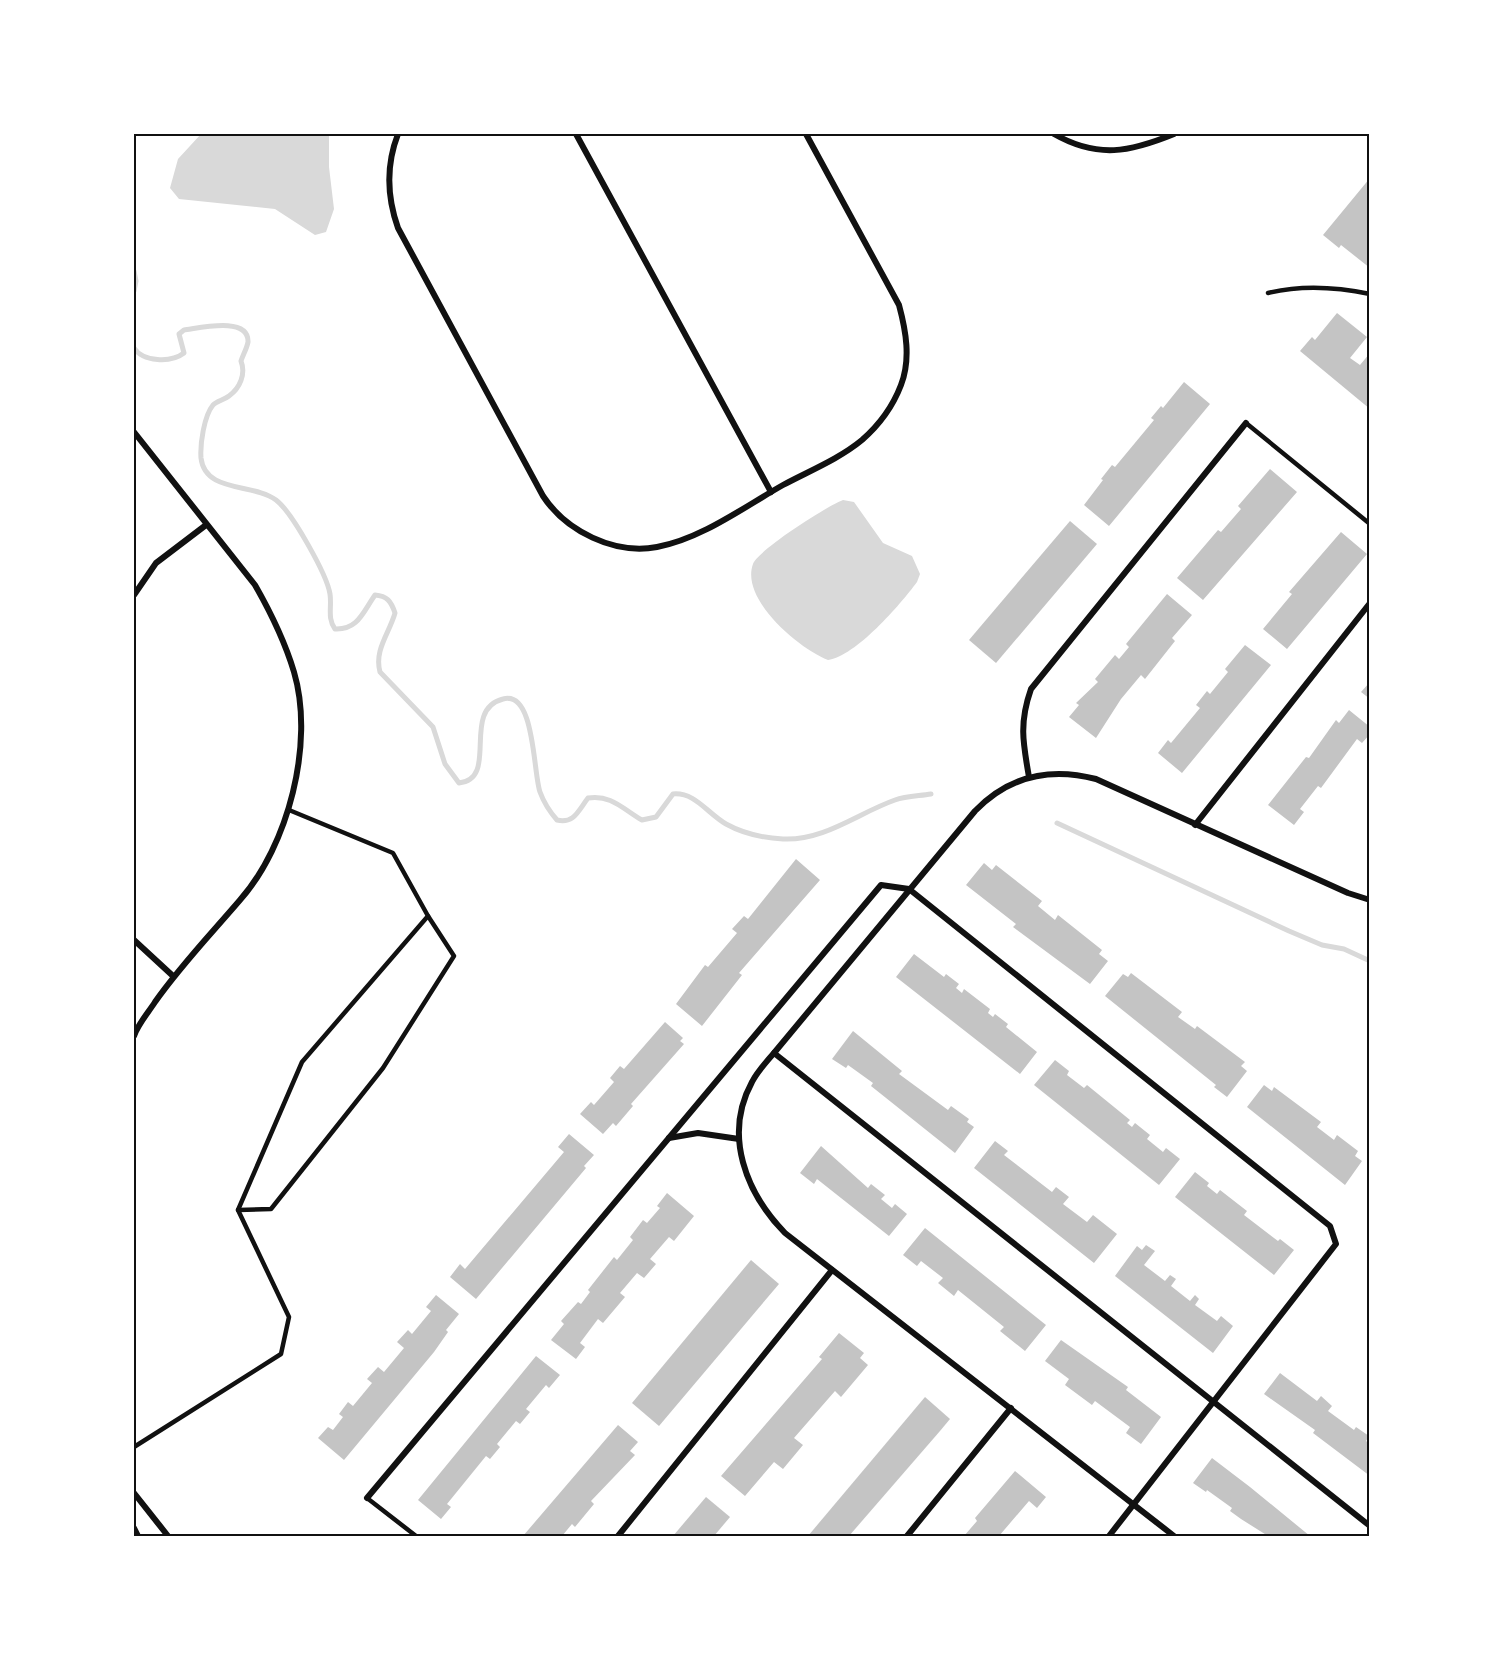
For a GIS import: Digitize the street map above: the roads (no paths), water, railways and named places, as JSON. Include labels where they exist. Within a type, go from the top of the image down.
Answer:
[{"type":"street","points":[[398,134],[393,147],[389,182],[390,199],[398,228],[553,512],[581,533],[612,544],[656,547],[692,535],[848,450],[877,425],[902,384],[907,354],[906,337],[898,305],[806,134]]},
{"type":"street","points":[[576,134],[771,492]]},
{"type":"street","points":[[1054,134],[1076,144],[1118,152],[1174,134]]},
{"type":"street","points":[[1029,777],[1022,713],[1031,689],[1246,423]]},
{"type":"street","points":[[134,432],[255,585],[268,608],[295,674],[299,702],[299,756],[289,810],[263,872],[173,976],[134,1036]]},
{"type":"street","points":[[134,595],[156,562],[206,525]]},
{"type":"street","points":[[1195,825],[1370,603]]},
{"type":"street","points":[[1174,1536],[785,1233],[761,1205],[744,1172],[739,1139],[744,1099],[752,1081],[774,1053],[981,804],[1006,786],[1029,777],[1061,773],[1096,779],[1348,893],[1370,900]]},
{"type":"street","points":[[367,1498],[881,885],[909,890],[1330,1226],[1336,1244],[1215,1404],[1110,1536]]},
{"type":"street","points":[[134,940],[173,976]]},
{"type":"street","points":[[774,1053],[1370,1526]]},
{"type":"street","points":[[668,1138],[698,1133],[739,1139]]},
{"type":"street","points":[[618,1536],[832,1270]]},
{"type":"street","points":[[907,1536],[1011,1408]]},
{"type":"street","points":[[134,1493],[168,1536]]},
{"type":"street","points":[[134,1528],[138,1536]]},
{"type":"lane","points":[[1268,293],[1286,288],[1350,290],[1370,294]]},
{"type":"lane","points":[[1246,423],[1370,524]]},
{"type":"lane","points":[[238,1210],[271,1209],[383,1068],[454,956],[393,853],[289,810]]},
{"type":"lane","points":[[134,1447],[281,1354],[289,1317],[238,1210],[302,1062],[429,915]]},
{"type":"lane","points":[[367,1498],[416,1536]]},
{"type":"waterway","points":[[134,271],[136,281],[134,291]]},
{"type":"waterway","points":[[134,348],[144,356],[165,360],[184,353],[179,334],[184,330],[232,326],[241,329],[246,334],[248,342],[241,361],[243,371],[239,385],[233,393],[213,405],[205,423],[201,452],[204,469],[220,482],[266,495],[283,507],[308,544],[323,573],[330,594],[330,617],[335,629],[343,629],[355,623],[375,595],[386,598],[390,602],[395,613],[379,656],[380,672],[433,727],[445,764],[459,783],[471,779],[477,770],[484,716],[490,706],[503,699],[513,700],[521,707],[527,719],[540,792],[547,807],[557,820],[572,818],[588,798],[596,797],[617,804],[642,820],[656,817],[673,794],[681,794],[688,796],[726,824],[740,830],[769,838],[798,838],[827,831],[895,800],[931,794]]},
{"type":"waterway","points":[[1057,823],[1289,931],[1322,945],[1344,949],[1370,961]]}]
